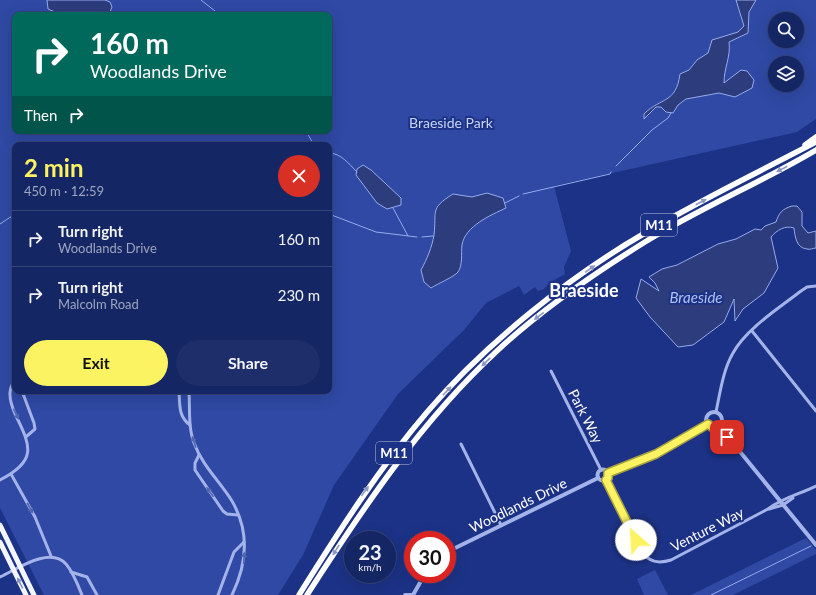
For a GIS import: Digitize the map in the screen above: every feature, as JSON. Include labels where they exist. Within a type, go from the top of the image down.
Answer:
[{"type":"highway","points":[[793,154],[816,137]]},
{"type":"highway","name":"M11","points":[[298,595],[358,502],[429,409],[493,344],[570,283],[643,233],[816,142]]},
{"type":"highway","name":"M11","points":[[307,595],[364,507],[430,421],[473,375],[517,334],[601,270],[645,242],[690,216],[816,152]]},
{"type":"highway","points":[[0,525],[34,595]]},
{"type":"highway","points":[[0,542],[26,595]]},
{"type":"street","points":[[716,412],[732,354],[741,340],[801,291],[808,287],[816,286]]},
{"type":"street","points":[[752,331],[816,410]]},
{"type":"street","name":"Park Way","points":[[551,371],[601,470]]},
{"type":"street","points":[[0,480],[21,467],[28,453],[27,436],[12,406],[10,388],[12,386]]},
{"type":"street","points":[[23,394],[34,424],[34,429],[27,436]]},
{"type":"street","points":[[179,394],[180,413],[184,420],[190,425]]},
{"type":"street","points":[[189,394],[190,425],[193,442],[212,476],[232,502],[238,515],[244,542],[244,567],[232,595]]},
{"type":"street","points":[[716,412],[722,419],[719,426],[713,428],[708,424],[707,416],[716,412]]},
{"type":"street","points":[[608,473],[663,450],[708,424]]},
{"type":"street","points":[[719,426],[816,545]]},
{"type":"street","points":[[461,444],[501,525]]},
{"type":"street","points":[[199,455],[198,460],[195,463],[195,470],[222,511],[227,514],[238,515]]},
{"type":"street","points":[[601,470],[605,470],[608,473],[608,478],[606,480],[601,480],[598,478],[598,474],[601,470]]},
{"type":"street","points":[[11,474],[34,517],[51,556]]},
{"type":"street","name":"Woodlands Drive","points":[[456,548],[598,478]]},
{"type":"street","name":"Venture Way","points":[[606,480],[641,551],[649,560],[659,562],[671,560],[816,486]]},
{"type":"street","points":[[218,595],[234,552],[244,542]]},
{"type":"street","points":[[0,577],[41,558],[51,556],[62,560],[71,572],[82,595]]},
{"type":"street","points":[[71,572],[86,577],[97,595]]},
{"type":"street","points":[[405,595],[412,595],[419,583]]},
{"type":"green space","name":"Braeside Park","points":[[0,0],[816,0],[816,119],[797,132],[554,186],[571,251],[564,267],[565,274],[549,283],[544,289],[538,291],[535,287],[524,295],[519,286],[486,303],[464,330],[398,394],[334,485],[303,555],[278,595],[44,595],[0,508]]},
{"type":"green space","points":[[806,538],[816,550],[816,554],[733,595],[691,595]]},
{"type":"green space","points":[[655,570],[668,595],[644,595],[637,579]]},
{"type":"water","points":[[47,0],[105,0],[110,2],[112,7],[110,12],[55,12],[48,9]]},
{"type":"water","points":[[736,0],[756,0],[749,12],[748,33],[729,42],[729,52],[724,83],[741,70],[747,71],[754,80],[752,88],[735,97],[719,93],[686,99],[678,105],[673,113],[666,112],[661,107],[656,107],[644,119],[644,114],[667,99],[675,91],[680,74],[689,70],[697,60],[708,53],[712,40],[738,32],[744,26]]},
{"type":"water","points":[[363,165],[371,170],[401,198],[401,205],[387,209],[377,203],[356,175],[357,169]]},
{"type":"water","points":[[487,193],[503,198],[506,208],[480,222],[468,232],[462,245],[460,269],[453,276],[431,288],[424,282],[421,270],[432,244],[437,207],[440,203],[453,194],[472,197]]},
{"type":"water","name":"Braeside","points":[[792,206],[797,206],[802,212],[802,226],[808,233],[816,231],[816,248],[808,249],[800,246],[795,235],[794,228],[787,227],[776,232],[771,237],[778,268],[764,293],[743,309],[735,321],[734,299],[724,322],[693,345],[678,347],[650,317],[636,298],[641,279],[659,291],[655,283],[649,277],[662,269],[677,265],[718,244],[736,239],[755,229],[761,230],[765,226],[776,222],[781,212]]},
{"type":"waterway","points":[[201,0],[216,12]]},
{"type":"waterway","points":[[616,166],[652,130],[668,118],[671,113]]},
{"type":"waterway","points":[[308,134],[312,142]]},
{"type":"waterway","points":[[332,153],[348,162],[357,172]]},
{"type":"waterway","points":[[523,194],[610,174],[611,172]]},
{"type":"waterway","points":[[505,203],[519,196]]},
{"type":"waterway","points":[[393,208],[408,236]]},
{"type":"waterway","points":[[332,215],[376,232],[417,237]]},
{"type":"waterway","points":[[0,224],[12,216]]},
{"type":"waterway","points":[[422,237],[433,236]]},
{"type":"waterway","points":[[711,595],[811,546]]},
{"type":"district","name":"Braeside","points":[[584,290]]},
{"type":"route","points":[[636,540],[606,480],[609,475],[608,473],[648,458],[708,424],[713,428],[719,426],[727,437]]}]
